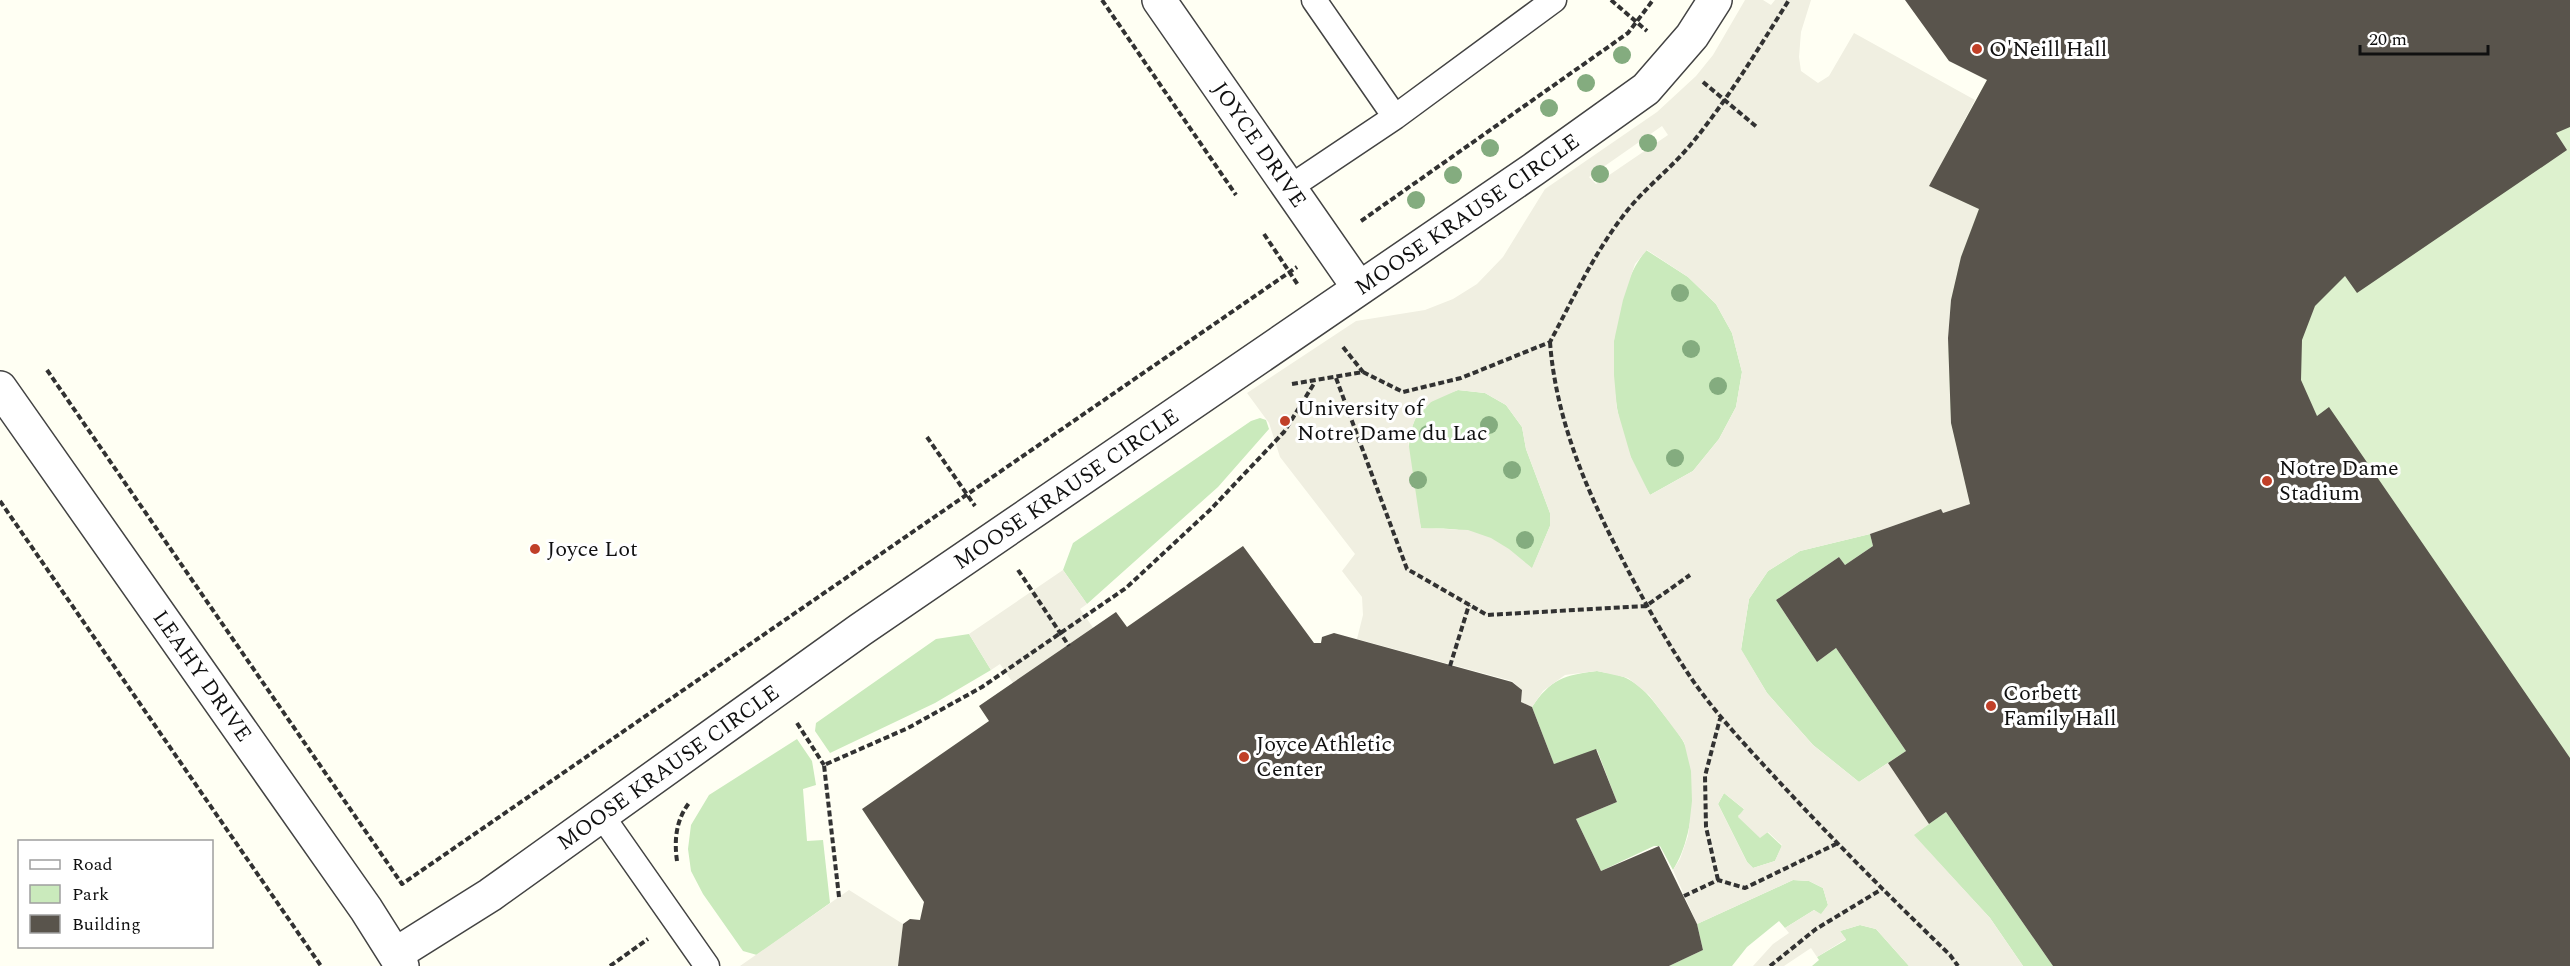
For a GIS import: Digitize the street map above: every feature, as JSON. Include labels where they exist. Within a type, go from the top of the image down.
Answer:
[{"type":"street","name":"JOYCE DRIVE","points":[[1159,0],[1359,288]]},
{"type":"street","name":"MOOSE KRAUSE CIRCLE","points":[[393,962],[602,816],[860,630],[1646,89],[1692,36],[1715,0]]},
{"type":"street","name":"LEAHY DRIVE","points":[[0,388],[393,962]]},
{"type":"lane","points":[[1314,0],[1395,117]]},
{"type":"lane","points":[[1289,188],[1395,117],[1554,0]]},
{"type":"lane","points":[[602,816],[707,966]]},
{"type":"path","points":[[1102,0],[1236,195]]},
{"type":"path","points":[[1611,0],[1653,37]]},
{"type":"path","points":[[1354,226],[1628,33],[1653,0]]},
{"type":"path","points":[[1789,0],[1725,101],[1690,145],[1624,214],[1595,256],[1550,342],[1552,370],[1564,422],[1589,492],[1646,606],[1687,671],[1745,745],[1836,844],[1950,955],[1958,966]]},
{"type":"path","points":[[1696,76],[1758,128]]},
{"type":"path","points":[[1264,234],[1303,293]]},
{"type":"path","points":[[47,370],[402,884],[1304,262]]},
{"type":"path","points":[[1339,342],[1363,372],[1403,392],[1461,378],[1550,342]]},
{"type":"path","points":[[839,897],[824,765],[908,728],[981,687],[1126,588],[1211,509],[1284,432],[1315,382],[1363,372]]},
{"type":"path","points":[[1336,378],[1407,569],[1469,605],[1487,615],[1646,606],[1690,575]]},
{"type":"path","points":[[927,437],[977,509]]},
{"type":"path","points":[[0,501],[321,966]]},
{"type":"path","points":[[1016,567],[1069,646]]},
{"type":"path","points":[[1450,666],[1469,605]]},
{"type":"path","points":[[1718,880],[1706,827],[1705,776],[1721,715]]},
{"type":"path","points":[[786,725],[795,719]]},
{"type":"path","points":[[678,865],[675,844],[681,814],[693,797]]},
{"type":"path","points":[[1684,896],[1718,880],[1745,888],[1836,844]]},
{"type":"path","points":[[1770,966],[1816,929],[1882,890]]},
{"type":"path","points":[[610,966],[675,920]]},
{"type":"green space","name":"Notre Dame Stadium","points":[[2570,0],[2570,966],[1970,504],[1951,423],[1947,370],[1951,300],[1929,186],[1987,80]]},
{"type":"green space","points":[[1646,250],[1688,277],[1716,304],[1732,333],[1742,372],[1736,407],[1719,439],[1693,471],[1650,495],[1633,463],[1623,434],[1617,407],[1613,351],[1622,297],[1632,272]]},
{"type":"green space","points":[[1458,390],[1485,393],[1506,405],[1522,427],[1526,449],[1550,513],[1550,526],[1532,569],[1506,548],[1481,535],[1454,529],[1421,529],[1409,460],[1409,442],[1413,426],[1420,412],[1432,401]]},
{"type":"green space","points":[[1260,418],[1266,420],[1269,429],[1218,487],[1087,604],[1063,570],[1073,543],[1251,421]]},
{"type":"green space","points":[[1870,534],[1873,546],[1845,565],[1839,557],[1776,600],[1817,662],[1836,648],[1906,751],[1859,782],[1813,745],[1767,693],[1741,650],[1749,599],[1768,571],[1800,551]]},
{"type":"green space","points":[[969,634],[991,670],[935,703],[830,753],[815,731],[816,723],[936,639]]},
{"type":"green space","points":[[1597,671],[1624,677],[1642,689],[1678,733],[1689,754],[1693,788],[1690,824],[1686,842],[1673,870],[1660,846],[1654,846],[1601,871],[1576,819],[1617,802],[1597,750],[1554,764],[1532,707],[1552,684],[1559,680],[1576,674]]},
{"type":"green space","points":[[797,739],[812,761],[816,785],[803,789],[807,841],[823,840],[830,903],[757,955],[743,951],[703,894],[691,871],[688,849],[691,825],[709,795]]},
{"type":"green space","points":[[1724,793],[1745,810],[1738,816],[1767,832],[1782,846],[1775,861],[1753,868],[1747,862],[1718,804]]},
{"type":"green space","points":[[1946,812],[2053,966],[2023,966],[1990,918],[1913,835]]},
{"type":"green space","points":[[1793,880],[1809,881],[1823,888],[1828,905],[1821,915],[1814,910],[1785,928],[1779,921],[1747,947],[1732,966],[1669,966],[1703,950],[1697,924]]},
{"type":"green space","points":[[1860,925],[1876,929],[1909,966],[1812,966],[1819,960],[1817,957],[1846,940],[1840,931]]},
{"type":"shaded area","points":[[1745,0],[1763,0],[1771,5],[1775,0],[1811,0],[1801,32],[1799,57],[1801,71],[1818,83],[1829,76],[1854,33],[1975,100],[1930,186],[1979,209],[1961,257],[1951,300],[1948,338],[1951,423],[1970,504],[1943,513],[1941,509],[1870,534],[1800,551],[1768,571],[1749,599],[1741,649],[1767,693],[1813,745],[1859,782],[1888,763],[1929,824],[1914,835],[1990,918],[2023,966],[1909,966],[1876,929],[1860,925],[1840,931],[1846,939],[1817,957],[1811,948],[1784,966],[1753,966],[1773,944],[1789,933],[1785,928],[1814,910],[1821,914],[1828,905],[1823,888],[1809,881],[1793,880],[1697,924],[1673,870],[1680,859],[1688,836],[1692,801],[1691,771],[1684,742],[1649,695],[1628,678],[1597,671],[1565,675],[1543,691],[1532,707],[1521,702],[1522,690],[1512,681],[1357,639],[1363,615],[1362,597],[1342,571],[1355,554],[1280,457],[1269,423],[1247,393],[1356,321],[1425,310],[1453,299],[1477,284],[1503,257],[1545,189],[1657,112],[1696,76],[1713,55]],"holes":[[[1662,126],[1668,135],[1596,184],[1589,177]],[[1647,250],[1688,277],[1716,304],[1732,333],[1742,372],[1736,407],[1719,439],[1693,471],[1650,495],[1631,457],[1617,409],[1614,375],[1614,341],[1623,300],[1635,264]],[[1458,390],[1485,393],[1506,405],[1522,427],[1526,449],[1550,513],[1550,526],[1532,568],[1491,538],[1468,530],[1421,528],[1408,440],[1415,419],[1431,402]],[[1724,793],[1744,809],[1738,817],[1760,838],[1768,832],[1782,845],[1775,861],[1753,868],[1747,862],[1718,804]]]},
{"type":"shaded area","points":[[1063,570],[1087,604],[1080,609],[1094,629],[1013,683],[1000,664],[991,670],[969,634]]},
{"type":"shaded area","points":[[849,890],[903,924],[898,966],[740,966]]},
{"type":"building","name":"Notre Dame Stadium","points":[[1905,0],[2570,0],[2570,127],[2556,133],[2567,150],[2357,293],[2345,276],[2315,306],[2302,340],[2301,380],[2317,416],[2329,407],[2570,758],[2570,966],[2053,966],[1946,812],[1929,824],[1888,763],[1906,751],[1836,648],[1817,662],[1776,600],[1839,557],[1845,565],[1873,546],[1870,534],[1941,509],[1943,513],[1970,504],[1951,423],[1948,338],[1951,300],[1961,257],[1979,209],[1929,186],[1987,80],[1949,61]]},
{"type":"building","name":"Joyce Athletic Center","points":[[1243,546],[1314,643],[1321,643],[1322,637],[1334,633],[1512,682],[1522,690],[1521,702],[1532,707],[1554,764],[1596,749],[1617,802],[1576,819],[1601,871],[1659,846],[1697,924],[1703,950],[1669,966],[898,966],[903,924],[910,919],[920,920],[924,902],[862,809],[989,721],[979,706],[1116,612],[1127,627]]},
{"type":"place","name":"O'Neill Hall","points":[[1977,49]]},
{"type":"place","name":"University of Notre Dame du Lac","points":[[1285,421]]},
{"type":"place","name":"Notre Dame Stadium","points":[[2267,481]]},
{"type":"place","name":"Joyce Lot","points":[[535,549]]},
{"type":"place","name":"Corbett Family Hall","points":[[1991,706]]},
{"type":"place","name":"Joyce Athletic Center","points":[[1244,757]]}]
